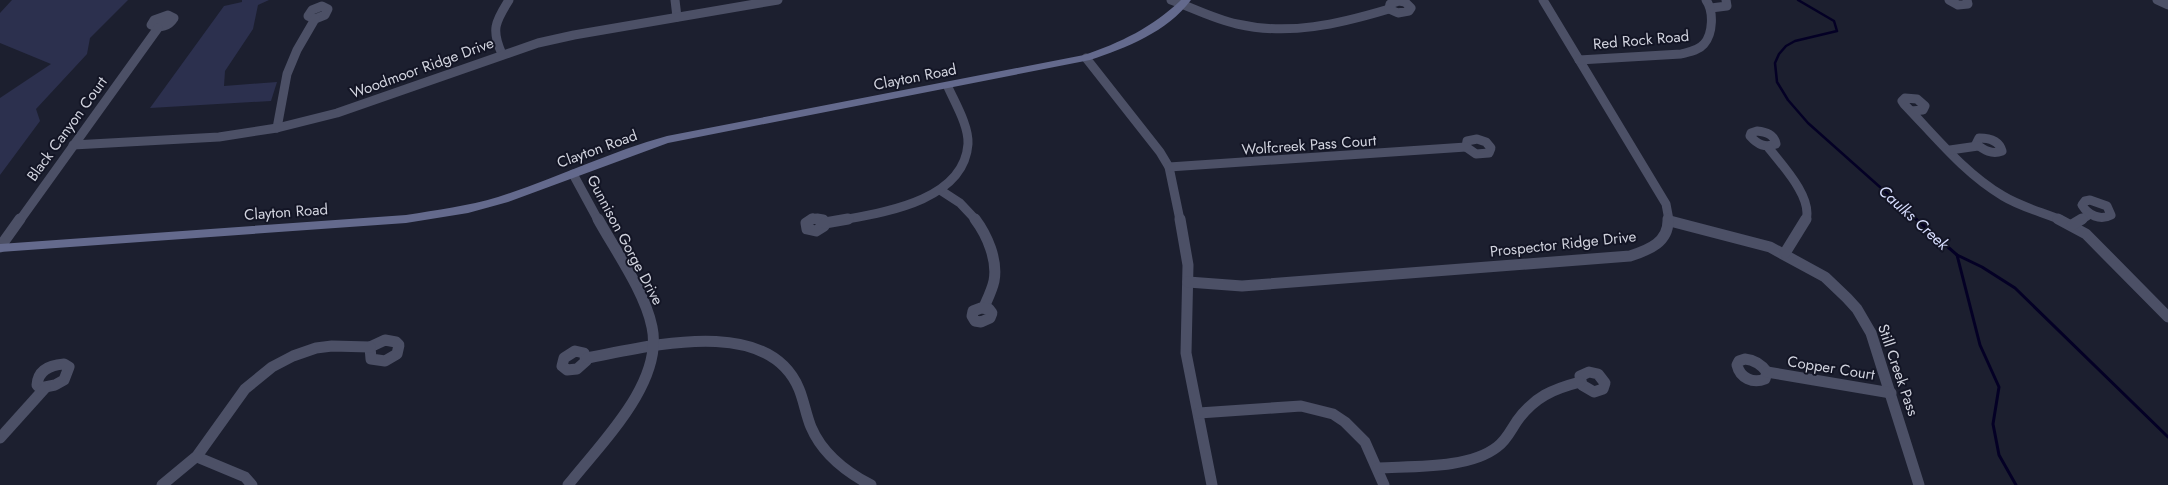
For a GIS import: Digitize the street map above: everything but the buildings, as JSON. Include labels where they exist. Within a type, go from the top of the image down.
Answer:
[{"type":"main road","name":"Clayton Road","points":[[0,248],[420,217],[483,205],[573,174],[626,153],[667,140],[1086,58],[1111,50],[1142,34],[1171,15],[1180,1]]},
{"type":"street","points":[[502,54],[494,38],[494,30],[496,20],[509,0]]},
{"type":"street","points":[[675,0],[677,17]]},
{"type":"street","name":"Woodmoor Ridge Drive","points":[[73,145],[219,137],[278,128],[337,113],[502,54],[574,35],[778,0]]},
{"type":"street","points":[[1543,0],[1662,196],[1669,212],[1670,221]]},
{"type":"street","points":[[1709,4],[1727,6],[1728,3],[1726,0]]},
{"type":"street","points":[[1949,0],[1956,5],[1963,6],[1968,4],[1967,0]]},
{"type":"street","points":[[2157,0],[2168,5]]},
{"type":"street","points":[[1180,1],[1236,24],[1277,31],[1301,30],[1340,23],[1389,9]]},
{"type":"street","name":"Red Rock Road","points":[[1579,60],[1691,52],[1703,46],[1710,37],[1709,4]]},
{"type":"street","points":[[278,128],[288,74],[297,50],[315,19]]},
{"type":"street","name":"Black Canyon Court","points":[[0,248],[158,28]]},
{"type":"street","points":[[1086,58],[1160,152],[1169,168],[1186,247],[1188,282],[1186,353],[1212,485]]},
{"type":"street","points":[[825,224],[911,204],[940,190],[963,166],[968,143],[948,86]]},
{"type":"street","points":[[1911,111],[1984,183],[2000,194],[2072,225],[2086,234],[2166,311]]},
{"type":"street","points":[[1950,150],[1978,146]]},
{"type":"street","name":"Wolfcreek Pass Court","points":[[1169,168],[1450,150],[1466,147]]},
{"type":"street","points":[[1768,147],[1801,193],[1807,209],[1805,222],[1785,254]]},
{"type":"street","name":"Gunnison Gorge Drive","points":[[568,485],[634,402],[650,368],[653,348],[652,327],[643,300],[573,174]]},
{"type":"street","points":[[940,190],[956,199],[971,212],[979,223],[992,250],[995,281],[984,308]]},
{"type":"street","points":[[2072,225],[2090,214]]},
{"type":"street","name":"Still Creek Pass","points":[[1670,221],[1755,242],[1785,254],[1825,277],[1858,309],[1871,333],[1919,485]]},
{"type":"street","name":"Prospector Ridge Drive","points":[[1188,282],[1242,286],[1630,256],[1651,249],[1660,242],[1666,233],[1670,221]]},
{"type":"street","points":[[587,358],[704,341],[721,341],[743,344],[769,356],[780,363],[792,376],[812,428],[822,446],[848,471],[871,485]]},
{"type":"street","points":[[162,485],[197,457],[215,434],[245,389],[262,374],[292,356],[302,352],[327,346],[370,347]]},
{"type":"street","name":"Copper Court","points":[[1767,372],[1891,393]]},
{"type":"street","points":[[1378,468],[1466,460],[1485,455],[1501,445],[1534,400],[1558,387],[1580,382]]},
{"type":"street","points":[[0,438],[46,388]]},
{"type":"street","points":[[1199,413],[1301,406],[1314,408],[1338,418],[1359,434],[1368,445],[1384,485]]},
{"type":"street","points":[[197,457],[245,476],[252,485]]},
{"type":"shaded area","points":[[12,0],[128,0],[90,38],[87,54],[36,109],[40,121],[0,175],[0,98],[51,64],[0,43],[0,13]]},
{"type":"shaded area","points":[[242,0],[269,0],[258,5],[253,29],[225,71],[224,86],[277,82],[271,101],[150,108],[224,6],[242,2]]},
{"type":"waterway","name":"Caulks Creek","points":[[1798,0],[1834,21],[1837,31],[1795,41],[1786,46],[1779,54],[1775,63],[1777,82],[1788,100],[1808,123],[1917,220]]},
{"type":"waterway","name":"Caulks Creek","points":[[1916,219],[1957,255]]},
{"type":"waterway","name":"Caulks Creek","points":[[1957,255],[1982,267],[2015,288],[2168,437]]},
{"type":"waterway","points":[[1957,255],[1980,345],[1999,387],[1993,424],[1999,455],[2016,485]]}]
